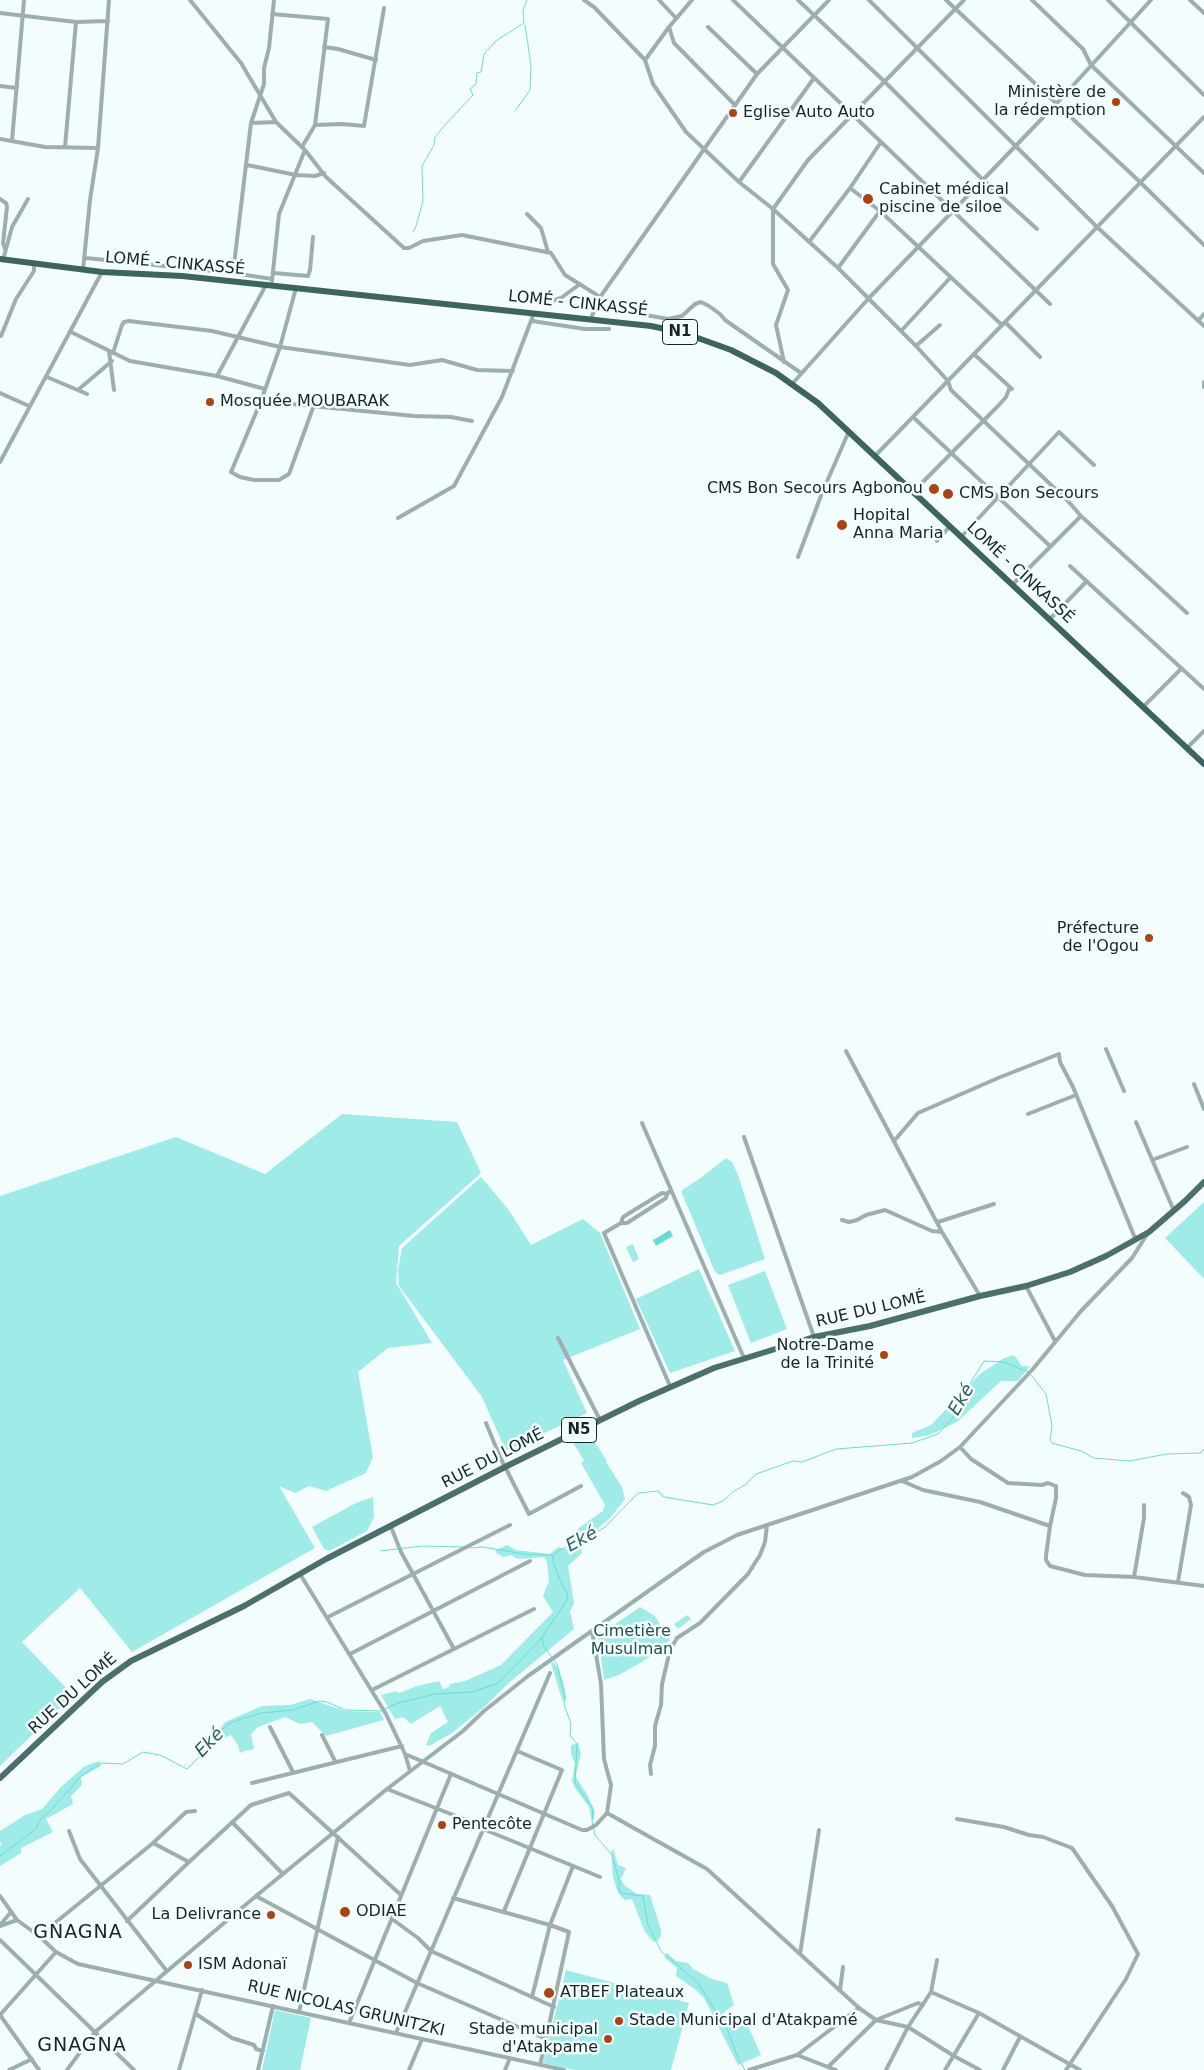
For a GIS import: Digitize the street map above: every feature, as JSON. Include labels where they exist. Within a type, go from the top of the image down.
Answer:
[{"type":"highway","name":"LOMÉ - CINKASSÉ","points":[[2,259],[102,272],[182,276],[270,284],[651,326],[700,339],[760,364],[818,403],[1204,764]]},
{"type":"main road","name":"RUE DU LOMÉ","points":[[0,1778],[96,1688],[131,1661],[198,1629],[505,1467],[704,1371],[814,1337],[870,1326],[980,1296],[1026,1286],[1089,1264],[1149,1232],[1204,1182]]},
{"type":"street","points":[[12,141],[24,0]]},
{"type":"street","points":[[83,270],[86,258],[90,200],[98,148],[109,0]]},
{"type":"street","points":[[190,0],[241,63],[276,122],[304,148],[324,173],[348,197],[406,249],[423,241],[462,235],[548,252],[551,253],[565,275],[597,295],[598,300]]},
{"type":"street","points":[[233,273],[251,122],[264,84],[264,68],[269,48],[274,0]]},
{"type":"street","points":[[584,0],[594,7],[645,60],[653,84],[686,132],[739,182],[773,209],[838,268],[916,346],[948,381],[951,390],[1081,516],[1187,613]]},
{"type":"street","points":[[659,0],[676,18]]},
{"type":"street","points":[[645,60],[692,0]]},
{"type":"street","points":[[733,0],[1050,304]]},
{"type":"street","points":[[798,0],[885,82],[983,180],[1037,229]]},
{"type":"street","points":[[590,319],[598,300],[756,74],[829,0]]},
{"type":"street","points":[[869,0],[1098,226],[1204,326]]},
{"type":"street","points":[[946,0],[1140,182],[1204,245]]},
{"type":"street","points":[[784,362],[776,325],[788,290],[773,264],[773,209],[808,160],[964,0]]},
{"type":"street","points":[[1032,0],[1083,48],[1091,65],[1177,145],[1204,173]]},
{"type":"street","points":[[1108,0],[1204,95]]},
{"type":"street","points":[[792,384],[869,298],[1017,145],[1151,0]]},
{"type":"street","points":[[1190,0],[1204,13]]},
{"type":"street","points":[[315,125],[342,124],[364,126],[384,8]]},
{"type":"street","points":[[0,13],[23,14],[76,22],[108,21]]},
{"type":"street","points":[[217,376],[270,284],[274,273],[279,214],[296,175],[304,148],[315,125],[328,18],[272,14]]},
{"type":"street","points":[[64,147],[76,22]]},
{"type":"street","points":[[669,27],[674,43],[734,104]]},
{"type":"street","points":[[708,28],[756,74]]},
{"type":"street","points":[[324,47],[376,60]]},
{"type":"street","points":[[739,182],[814,78]]},
{"type":"street","points":[[0,86],[17,88]]},
{"type":"street","points":[[875,456],[1204,117]]},
{"type":"street","points":[[251,122],[276,122]]},
{"type":"street","points":[[0,139],[45,146],[98,148]]},
{"type":"street","points":[[809,242],[850,188],[881,142]]},
{"type":"street","points":[[247,165],[296,175],[315,176],[324,173]]},
{"type":"street","points":[[850,188],[880,211],[950,278],[1004,323],[1040,357]]},
{"type":"street","points":[[0,199],[6,203],[7,207],[3,243],[5,249]]},
{"type":"street","points":[[2,259],[12,227],[28,199]]},
{"type":"street","points":[[838,268],[880,211]]},
{"type":"street","points":[[527,214],[541,228],[548,252]]},
{"type":"street","points":[[274,273],[299,277],[308,276],[313,236]]},
{"type":"street","points":[[86,258],[233,273],[270,284]]},
{"type":"street","points":[[1,336],[16,299],[34,271],[34,263]]},
{"type":"street","points":[[182,276],[188,268]]},
{"type":"street","points":[[0,462],[102,272]]},
{"type":"street","points":[[901,331],[950,278]]},
{"type":"street","points":[[543,304],[561,298],[580,284]]},
{"type":"street","points":[[296,288],[280,347],[261,401],[231,472],[240,477],[279,480],[290,474],[314,405]]},
{"type":"street","points":[[595,306],[668,319],[682,316],[695,304],[701,302],[801,373]]},
{"type":"street","points":[[398,518],[454,486],[502,397],[534,314]]},
{"type":"street","points":[[1198,320],[1204,314]]},
{"type":"street","points":[[114,390],[111,352],[124,322],[212,331],[280,347],[410,365],[442,360],[477,370],[513,371]]},
{"type":"street","points":[[532,322],[585,329],[609,329]]},
{"type":"street","points":[[916,346],[940,325]]},
{"type":"street","points":[[71,332],[130,361],[217,376],[265,389]]},
{"type":"street","points":[[913,492],[984,421],[1006,397],[1011,388],[974,354]]},
{"type":"street","points":[[79,390],[112,360]]},
{"type":"street","points":[[47,377],[87,394]]},
{"type":"street","points":[[1204,382],[1204,387]]},
{"type":"street","points":[[0,393],[29,406]]},
{"type":"street","points":[[261,401],[414,416],[451,416],[472,421]]},
{"type":"street","points":[[913,417],[1050,546]]},
{"type":"street","points":[[798,558],[822,493],[850,432]]},
{"type":"street","points":[[961,537],[1059,432],[1094,465]]},
{"type":"street","points":[[1012,585],[1081,516]]},
{"type":"street","points":[[937,541],[950,526]]},
{"type":"street","points":[[1070,566],[1204,689]]},
{"type":"street","points":[[1049,620],[1087,581]]},
{"type":"street","points":[[1143,707],[1181,669]]},
{"type":"street","points":[[1187,748],[1204,731]]},
{"type":"street","points":[[1106,1049],[1124,1091]]},
{"type":"street","points":[[846,1051],[942,1232],[980,1296]]},
{"type":"street","points":[[894,1141],[918,1113],[1059,1054],[1060,1062],[1076,1095],[1135,1238]]},
{"type":"street","points":[[1194,1084],[1204,1108]]},
{"type":"street","points":[[1028,1114],[1076,1095]]},
{"type":"street","points":[[1136,1122],[1174,1211]]},
{"type":"street","points":[[642,1123],[744,1358]]},
{"type":"street","points":[[744,1137],[814,1337]]},
{"type":"street","points":[[1152,1160],[1187,1147]]},
{"type":"street","points":[[670,1386],[604,1233],[621,1223],[623,1217],[662,1193],[667,1194],[672,1190]]},
{"type":"street","points":[[938,1222],[994,1204]]},
{"type":"street","points":[[842,1220],[849,1222],[885,1210],[932,1230],[942,1232]]},
{"type":"street","points":[[67,2070],[95,2032],[166,1970],[386,1789],[463,1731],[494,1702],[550,1660],[704,1552],[737,1535],[767,1524],[902,1481],[931,1467],[960,1447],[1032,1370],[1081,1311],[1132,1258],[1149,1232]]},
{"type":"street","points":[[1026,1286],[1056,1341]]},
{"type":"street","points":[[558,1338],[600,1420]]},
{"type":"street","points":[[486,1423],[505,1467],[529,1514],[581,1486]]},
{"type":"street","points":[[960,1447],[971,1460],[1008,1483],[1056,1486],[1056,1498],[1046,1556],[1050,1566],[1085,1575],[1134,1577],[1204,1586]]},
{"type":"street","points":[[902,1481],[937,1494],[980,1502],[1050,1526]]},
{"type":"street","points":[[1178,1582],[1192,1505],[1189,1497],[1183,1493]]},
{"type":"street","points":[[1134,1577],[1144,1518],[1144,1505]]},
{"type":"street","points":[[651,1774],[650,1766],[661,1705],[662,1684],[670,1650],[677,1638],[708,1616],[748,1574],[760,1555],[765,1542],[767,1524]]},
{"type":"street","points":[[328,1617],[510,1525]]},
{"type":"street","points":[[391,1527],[401,1552],[454,1649]]},
{"type":"street","points":[[350,1654],[530,1561]]},
{"type":"street","points":[[300,1574],[386,1714],[402,1746],[410,1771]]},
{"type":"street","points":[[372,1690],[534,1609]]},
{"type":"street","points":[[405,1754],[582,1830],[594,1827],[607,1814],[610,1785],[604,1759],[601,1684],[592,1631]]},
{"type":"street","points":[[396,2033],[550,1673]]},
{"type":"street","points":[[270,1726],[292,1772]]},
{"type":"street","points":[[322,1735],[335,1761]]},
{"type":"street","points":[[252,1783],[402,1746]]},
{"type":"street","points":[[504,1911],[562,1770],[516,1751]]},
{"type":"street","points":[[350,2023],[450,1774]]},
{"type":"street","points":[[386,1789],[600,1877]]},
{"type":"street","points":[[127,1921],[251,1805],[289,1794],[401,1895]]},
{"type":"street","points":[[39,1936],[152,1843],[186,1812],[195,1812]]},
{"type":"street","points":[[607,1814],[707,1869],[859,2008],[876,2020],[908,2027],[980,2070]]},
{"type":"street","points":[[958,1819],[1004,1827],[1029,1835],[1044,1837],[1072,1848],[1112,1906],[1138,1954],[1126,1979],[1066,2070]]},
{"type":"street","points":[[232,1822],[283,1874]]},
{"type":"street","points":[[800,1954],[819,1830]]},
{"type":"street","points":[[69,1831],[80,1858],[166,1970]]},
{"type":"street","points":[[299,2012],[338,1837]]},
{"type":"street","points":[[152,1843],[189,1862]]},
{"type":"street","points":[[532,1997],[550,1924],[573,1866]]},
{"type":"street","name":"RUE NICOLAS GRUNITZKI","points":[[0,1896],[17,1920],[39,1936],[56,1952],[78,1964],[564,2070]]},
{"type":"street","points":[[256,1896],[417,1983],[546,2039]]},
{"type":"street","points":[[453,1898],[550,1924],[569,1932],[540,2065]]},
{"type":"street","points":[[0,1925],[10,1912]]},
{"type":"street","points":[[392,1919],[418,1938],[431,1951],[554,2007]]},
{"type":"street","points":[[0,1925],[17,1920]]},
{"type":"street","points":[[0,1940],[134,2070]]},
{"type":"street","points":[[39,2070],[0,2015],[56,1952]]},
{"type":"street","points":[[886,2070],[908,2027],[931,1992],[937,1960]]},
{"type":"street","points":[[840,1990],[843,1967]]},
{"type":"street","points":[[179,2070],[202,1990]]},
{"type":"street","points":[[931,1992],[979,2013],[1080,2070]]},
{"type":"street","points":[[829,2066],[876,2020],[918,2003],[923,2005]]},
{"type":"street","points":[[258,2070],[273,2006]]},
{"type":"street","points":[[749,2070],[797,2055],[859,2008]]},
{"type":"street","points":[[945,2070],[979,2013]]},
{"type":"street","points":[[196,2014],[228,2035],[254,2045],[256,2049],[263,2051]]},
{"type":"street","points":[[1003,2070],[1020,2037]]},
{"type":"street","points":[[409,2070],[422,2039]]},
{"type":"street","points":[[797,2055],[836,2070]]},
{"type":"street","points":[[505,2070],[510,2058]]},
{"type":"street","points":[[9,2070],[32,2059]]},
{"type":"green space","points":[[342,1114],[457,1122],[481,1173],[399,1246],[396,1283],[432,1343],[388,1348],[358,1372],[373,1457],[366,1473],[326,1491],[309,1486],[295,1493],[279,1486],[315,1548],[132,1652],[80,1588],[22,1642],[73,1695],[0,1766],[0,1196],[176,1137],[265,1174]]},
{"type":"green space","points":[[726,1158],[732,1162],[738,1175],[765,1259],[720,1275],[715,1272],[681,1191]]},
{"type":"green space","points":[[481,1177],[508,1209],[531,1245],[583,1219],[600,1233],[640,1329],[563,1360],[587,1413],[506,1451],[482,1397],[399,1286],[398,1270],[402,1248]]},
{"type":"green space","points":[[1204,1202],[1204,1279],[1165,1238]]},
{"type":"green space","points":[[633,1244],[639,1259],[633,1262],[626,1247]]},
{"type":"green space","points":[[699,1269],[735,1351],[670,1373],[636,1299]]},
{"type":"green space","points":[[765,1271],[787,1329],[751,1343],[728,1285]]},
{"type":"green space","points":[[1014,1355],[1022,1366],[1030,1366],[1018,1381],[1001,1381],[957,1422],[930,1435],[912,1438],[912,1433],[931,1425],[980,1374],[1004,1358]]},
{"type":"green space","points":[[587,1437],[593,1439],[607,1461],[622,1487],[625,1499],[611,1517],[597,1529],[566,1543],[568,1538],[580,1527],[603,1511],[605,1505],[581,1463],[584,1461],[574,1444],[579,1439]]},
{"type":"green space","points":[[373,1497],[374,1517],[367,1531],[329,1551],[324,1549],[312,1527],[356,1503]]},
{"type":"green space","points":[[580,1544],[582,1553],[568,1566],[574,1603],[570,1612],[574,1629],[511,1681],[483,1708],[452,1733],[429,1746],[426,1745],[431,1733],[448,1722],[440,1706],[411,1724],[403,1717],[395,1719],[381,1695],[396,1691],[399,1693],[417,1686],[439,1681],[443,1689],[449,1687],[450,1684],[465,1681],[501,1665],[553,1612],[543,1596],[549,1581],[547,1562],[544,1557],[518,1559],[511,1555],[503,1557],[495,1552],[496,1550],[507,1545],[516,1550],[550,1554],[558,1547],[566,1549]]},
{"type":"green space","name":"Cimetière Musulman","points":[[640,1607],[655,1616],[670,1640],[645,1660],[619,1675],[604,1680],[598,1636]]},
{"type":"green space","points":[[687,1615],[691,1619],[678,1629],[674,1624]]},
{"type":"green space","points":[[553,1662],[559,1669],[565,1689],[566,1698],[563,1702],[551,1663]]},
{"type":"green space","points":[[310,1699],[345,1711],[380,1712],[384,1720],[326,1736],[312,1722],[300,1724],[285,1717],[258,1727],[251,1734],[254,1749],[240,1753],[238,1745],[231,1735],[221,1740],[214,1738],[225,1722],[262,1706],[290,1705]]},
{"type":"green space","points":[[578,1743],[581,1754],[576,1774],[577,1779],[587,1794],[595,1812],[594,1820],[591,1818],[589,1807],[572,1781],[575,1763],[571,1754],[571,1745]]},
{"type":"green space","points":[[99,1761],[101,1766],[81,1777],[82,1785],[71,1796],[73,1804],[46,1819],[53,1832],[21,1848],[21,1853],[0,1866],[0,1846],[2,1844],[0,1841],[0,1831],[25,1815],[42,1809],[61,1787],[85,1766]]},
{"type":"green space","points":[[611,1850],[614,1851],[618,1865],[626,1868],[621,1879],[624,1885],[637,1894],[650,1895],[661,1930],[661,1936],[654,1942],[645,1932],[632,1899],[625,1900],[618,1893],[613,1877]]},
{"type":"green space","points":[[667,1953],[676,1961],[688,1963],[693,1969],[712,1979],[727,1983],[734,2005],[724,2012],[730,2025],[733,2027],[746,2021],[761,2055],[738,2065],[704,1998],[676,1976],[677,1968],[664,1957]]},
{"type":"green space","name":"Stade Municipal d'Atakpamé","points":[[566,1970],[689,2003],[671,2070],[574,2070],[543,2063]]},
{"type":"green space","points":[[275,2010],[311,2018],[300,2070],[262,2070]]},
{"type":"shaded area","points":[[670,1230],[673,1236],[656,1246],[653,1240]]},
{"type":"waterway","points":[[413,232],[423,201],[422,166],[434,145],[435,137],[473,95],[470,89],[476,84],[477,73],[481,72],[484,54],[497,40],[524,23],[523,10],[527,0]]},
{"type":"waterway","points":[[515,111],[530,90],[531,65],[525,25]]},
{"type":"waterway","name":"Eké","points":[[385,1709],[398,1703],[435,1694],[472,1692],[498,1683],[540,1640],[568,1599],[553,1561],[553,1556],[558,1551],[604,1528],[638,1493],[658,1491],[664,1497],[713,1505],[723,1501],[734,1491],[745,1485],[756,1474],[793,1461],[802,1462],[836,1449],[912,1443],[938,1434],[952,1419],[961,1398],[984,1361],[1004,1362],[1028,1372]]},
{"type":"waterway","name":"Eké","points":[[1031,1375],[1046,1394],[1052,1426],[1050,1440],[1052,1443],[1081,1451],[1094,1458],[1129,1461],[1167,1454],[1200,1453],[1204,1449]]},
{"type":"waterway","points":[[380,1551],[422,1546],[463,1547]]},
{"type":"waterway","points":[[470,1548],[483,1547],[524,1554],[553,1555]]},
{"type":"waterway","points":[[542,1637],[544,1647],[557,1664],[565,1698],[564,1704],[571,1724],[570,1735],[577,1744],[575,1783],[593,1809],[592,1821],[595,1835],[612,1855],[620,1885],[618,1887],[621,1893],[643,1896],[648,1925],[661,1951],[698,1983],[727,2029],[738,2058],[745,2070]]},
{"type":"waterway","name":"Eké","points":[[0,1856],[36,1829],[39,1821],[80,1777],[101,1763],[123,1764],[143,1752],[160,1755],[187,1769],[201,1755],[212,1737],[232,1722],[261,1713],[293,1710],[319,1701],[327,1702],[345,1710],[382,1711]]},
{"type":"place","name":"Ministère de la rédemption","points":[[1116,102]]},
{"type":"place","name":"Eglise Auto Auto","points":[[733,113]]},
{"type":"place","name":"Cabinet médical piscine de siloe","points":[[868,199]]},
{"type":"place","name":"Mosquée MOUBARAK","points":[[210,402]]},
{"type":"place","name":"CMS Bon Secours Agbonou","points":[[934,489]]},
{"type":"place","name":"CMS Bon Secours","points":[[948,494]]},
{"type":"place","name":"Hopital Anna Maria","points":[[842,525]]},
{"type":"place","name":"Préfecture de l'Ogou","points":[[1149,938]]},
{"type":"place","name":"Notre-Dame de la Trinité","points":[[884,1355]]},
{"type":"place","name":"Pentecôte","points":[[442,1825]]},
{"type":"place","name":"ODIAE","points":[[345,1912]]},
{"type":"place","name":"La Delivrance","points":[[271,1915]]},
{"type":"place","name":"ISM Adonaï","points":[[188,1965]]},
{"type":"place","name":"ATBEF Plateaux","points":[[549,1993]]},
{"type":"place","name":"Stade Municipal d'Atakpamé","points":[[619,2021]]},
{"type":"place","name":"Stade municipal d'Atakpame","points":[[608,2039]]},
{"type":"district","name":"GNAGNA","points":[[78,1933]]},
{"type":"district","name":"GNAGNA","points":[[82,2046]]}]
